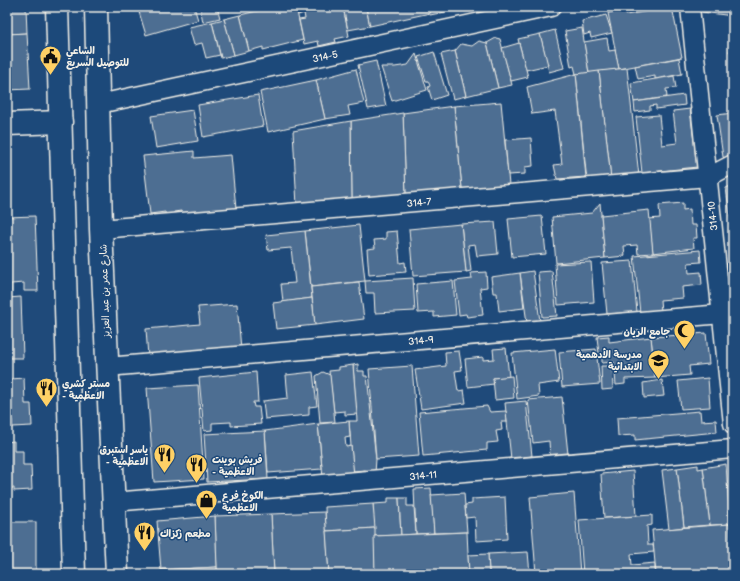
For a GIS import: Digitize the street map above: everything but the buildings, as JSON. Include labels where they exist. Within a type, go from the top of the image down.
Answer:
[{"type":"street","points":[[57,7],[74,574]]},
{"type":"street","name":"شارع عمر بن عبد العزيز","points":[[96,7],[101,229],[117,574]]},
{"type":"street","name":"314-5","points":[[99,104],[551,7]]},
{"type":"street","name":"314-10","points":[[690,7],[708,177],[727,311],[733,424]]},
{"type":"street","points":[[7,124],[61,122]]},
{"type":"street","name":"314-7","points":[[101,229],[708,177],[733,164]]},
{"type":"street","name":"314-9","points":[[107,367],[727,311]]},
{"type":"street","name":"314-11","points":[[113,502],[733,449]]},
{"type":"place","name":"الساعي للتوصيل السريع","points":[[51,76]]},
{"type":"place","name":"جامع الريان","points":[[685,350]]},
{"type":"place","name":"مدرسة الأدهمية الابتدائية","points":[[658,380]]},
{"type":"place","name":"مستر كشري - الاعظمية","points":[[47,408]]},
{"type":"place","name":"ياسر استبرق - الاعظمية","points":[[164,474]]},
{"type":"place","name":"فريش بوينت - الاعظمية","points":[[197,484]]},
{"type":"place","name":"الكوخ فرع الاعظمية","points":[[207,520]]},
{"type":"place","name":"مطعم زكزاك","points":[[144,552]]}]
